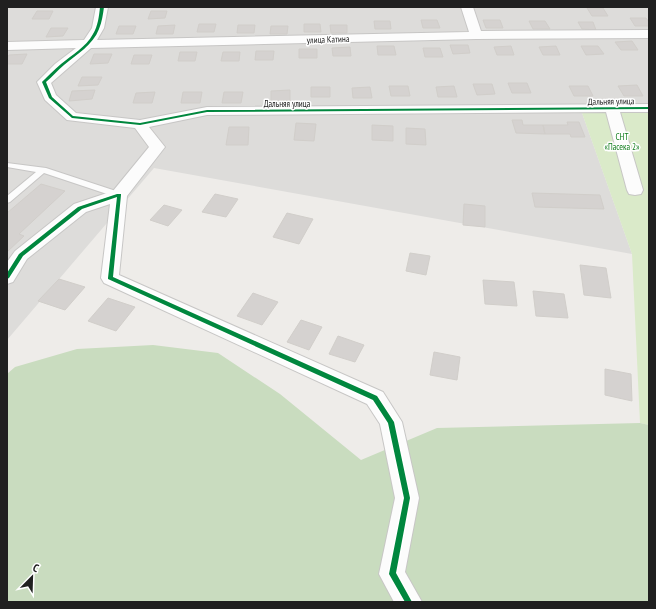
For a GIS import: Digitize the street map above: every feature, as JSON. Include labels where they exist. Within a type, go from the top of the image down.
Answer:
[{"type":"street","name":"Дальняя улица","points":[[102,7],[101,23],[88,45],[61,66],[44,82],[50,96],[72,117],[140,124],[207,111],[649,108]]},
{"type":"street","points":[[467,7],[476,35]]},
{"type":"street","name":"улица Катина","points":[[7,46],[476,35],[649,34]]},
{"type":"street","points":[[612,109],[634,190]]},
{"type":"street","points":[[140,124],[157,147],[119,195],[110,278],[375,398],[391,422],[407,498],[392,574],[409,602]]},
{"type":"street","points":[[7,277],[21,255],[80,208],[119,195]]},
{"type":"lane","points":[[7,165],[43,170],[119,195]]},
{"type":"lane","points":[[7,200],[43,170]]},
{"type":"shaded area","points":[[7,7],[649,7],[649,113],[582,113],[632,254],[154,168],[7,340]]},
{"type":"green space","name":"СНТ «Пасека 2»","points":[[582,113],[649,113],[649,425],[640,423],[632,254]]},
{"type":"green space","points":[[153,345],[218,353],[280,394],[361,460],[437,428],[640,423],[649,425],[649,602],[7,602],[7,374],[15,367],[77,349]]},
{"type":"building","points":[[587,8],[603,8],[608,16],[592,16]]},
{"type":"building","points":[[37,11],[53,11],[49,19],[32,19]]},
{"type":"building","points":[[151,11],[167,11],[165,18],[148,19]]},
{"type":"building","points":[[630,18],[646,18],[649,22],[649,26],[635,26]]},
{"type":"building","points":[[421,20],[437,20],[440,28],[423,28]]},
{"type":"building","points":[[483,20],[500,20],[503,28],[486,28]]},
{"type":"building","points":[[374,21],[390,21],[391,29],[375,29]]},
{"type":"building","points":[[529,21],[545,21],[550,29],[533,29]]},
{"type":"building","points":[[578,22],[593,22],[596,30],[582,29]]},
{"type":"building","points":[[199,24],[216,24],[214,32],[197,32]]},
{"type":"building","points":[[304,24],[320,24],[321,32],[304,32]]},
{"type":"building","points":[[175,25],[173,34],[156,34],[158,26]]},
{"type":"building","points":[[238,25],[255,25],[254,33],[237,33]]},
{"type":"building","points":[[330,25],[347,25],[347,33],[331,33]]},
{"type":"building","points":[[119,26],[136,26],[133,34],[116,34]]},
{"type":"building","points":[[271,26],[288,26],[287,34],[270,34]]},
{"type":"building","points":[[51,28],[68,28],[63,36],[46,37]]},
{"type":"building","points":[[632,41],[638,50],[621,50],[615,42]]},
{"type":"building","points":[[450,45],[468,45],[470,53],[453,54]]},
{"type":"building","points":[[377,46],[394,46],[396,55],[378,55]]},
{"type":"building","points":[[511,46],[514,55],[497,55],[494,47]]},
{"type":"building","points":[[556,46],[560,55],[543,55],[539,47]]},
{"type":"building","points":[[581,46],[598,46],[604,54],[586,55]]},
{"type":"building","points":[[350,47],[351,56],[333,56],[332,48]]},
{"type":"building","points":[[423,48],[440,48],[443,57],[425,57]]},
{"type":"building","points":[[299,49],[317,49],[317,58],[299,58]]},
{"type":"building","points":[[256,51],[274,51],[273,60],[255,60]]},
{"type":"building","points":[[180,52],[197,52],[195,61],[178,61]]},
{"type":"building","points":[[223,52],[240,52],[239,61],[221,61]]},
{"type":"building","points":[[27,54],[22,64],[7,64],[7,58],[9,55]]},
{"type":"building","points":[[94,54],[112,54],[108,63],[90,64]]},
{"type":"building","points":[[134,55],[152,55],[149,64],[131,64]]},
{"type":"building","points":[[82,77],[102,77],[98,85],[78,86]]},
{"type":"building","points":[[508,83],[527,83],[531,93],[512,93]]},
{"type":"building","points":[[473,84],[492,84],[495,94],[477,95]]},
{"type":"building","points":[[637,85],[643,96],[624,96],[618,86]]},
{"type":"building","points":[[389,86],[408,86],[410,96],[391,96]]},
{"type":"building","points":[[454,86],[457,97],[438,97],[436,87]]},
{"type":"building","points":[[569,86],[588,86],[593,96],[574,96]]},
{"type":"building","points":[[311,87],[330,87],[330,97],[311,97]]},
{"type":"building","points":[[370,87],[372,98],[353,98],[352,88]]},
{"type":"building","points":[[95,90],[92,99],[69,101],[72,91]]},
{"type":"building","points":[[290,90],[290,101],[271,101],[271,91]]},
{"type":"building","points":[[155,92],[152,103],[133,103],[136,93]]},
{"type":"building","points":[[183,92],[202,92],[200,103],[181,103]]},
{"type":"building","points":[[224,92],[243,92],[241,103],[222,103]]},
{"type":"building","points":[[512,120],[522,120],[523,125],[543,125],[545,134],[516,133]]},
{"type":"building","points":[[567,122],[579,122],[585,137],[571,137],[570,134],[545,134],[543,125],[568,125]]},
{"type":"building","points":[[296,123],[316,124],[314,141],[294,140]]},
{"type":"building","points":[[372,125],[393,126],[393,141],[372,140]]},
{"type":"building","points":[[229,127],[249,127],[248,145],[226,145]]},
{"type":"building","points":[[406,128],[425,129],[426,145],[406,144]]},
{"type":"building","points":[[41,184],[65,191],[19,234],[24,236],[7,252],[7,213]]},
{"type":"building","points":[[532,193],[600,195],[604,209],[535,207]]},
{"type":"building","points":[[215,194],[238,199],[226,217],[202,212]]},
{"type":"building","points":[[464,204],[485,206],[485,227],[463,225]]},
{"type":"building","points":[[164,205],[182,210],[168,226],[150,220]]},
{"type":"building","points":[[287,213],[313,219],[299,244],[273,237]]},
{"type":"building","points":[[410,253],[430,256],[426,275],[406,271]]},
{"type":"building","points":[[580,265],[606,268],[611,298],[584,295]]},
{"type":"building","points":[[59,279],[85,287],[65,310],[38,301]]},
{"type":"building","points":[[483,280],[514,282],[517,306],[485,304]]},
{"type":"building","points":[[533,291],[564,294],[568,318],[536,316]]},
{"type":"building","points":[[253,293],[278,302],[262,325],[237,316]]},
{"type":"building","points":[[108,298],[135,307],[116,331],[88,321]]},
{"type":"building","points":[[301,320],[322,327],[309,350],[287,342]]},
{"type":"building","points":[[338,336],[364,345],[355,362],[329,354]]},
{"type":"building","points":[[434,352],[460,357],[457,380],[430,375]]},
{"type":"building","points":[[605,369],[631,374],[632,401],[605,395]]},
{"type":"cycle path","points":[[102,7],[98,28],[90,42],[44,82],[50,97],[72,117],[140,124],[207,111],[649,108]]},
{"type":"cycle path","points":[[7,277],[21,255],[80,208],[119,195],[110,278],[375,398],[391,422],[407,498],[392,574],[409,602]]}]
